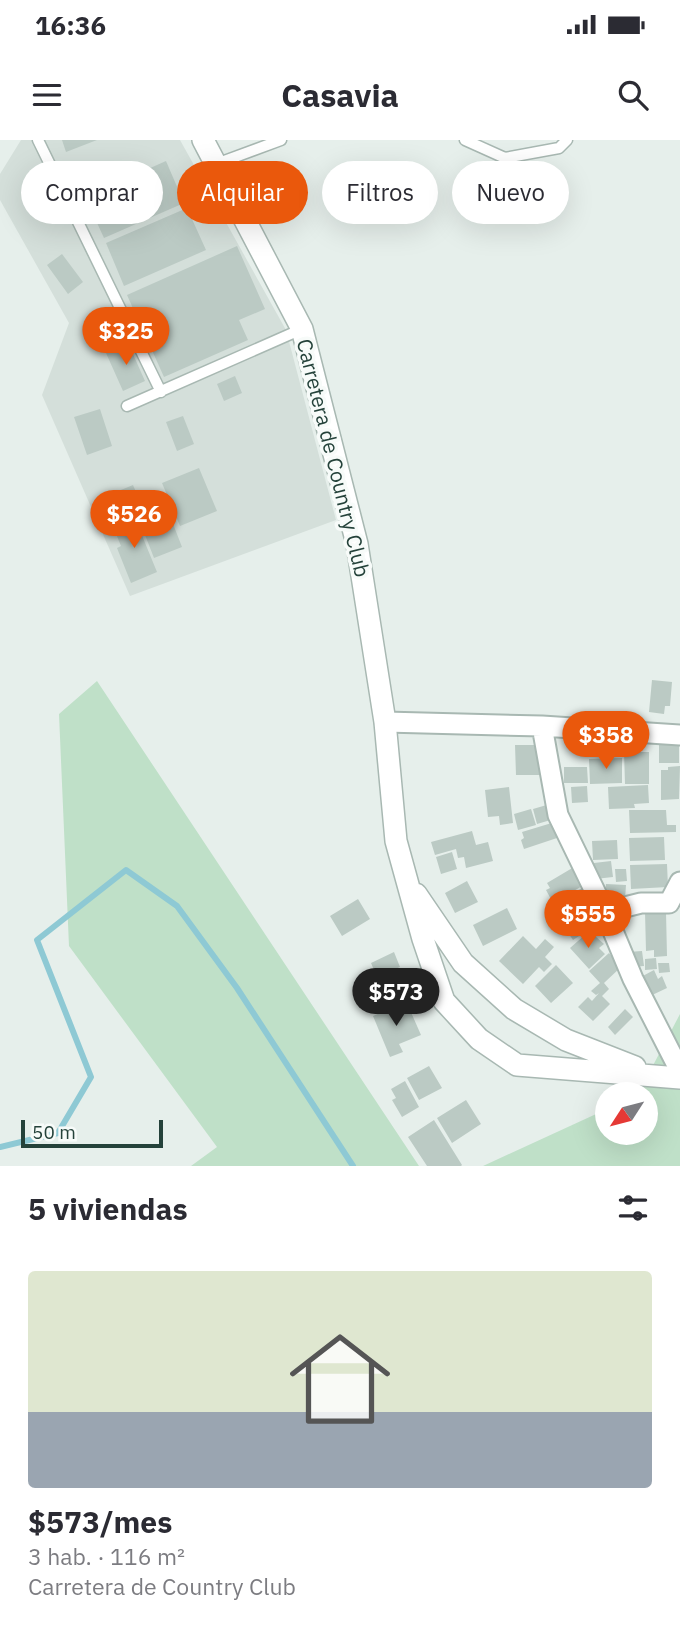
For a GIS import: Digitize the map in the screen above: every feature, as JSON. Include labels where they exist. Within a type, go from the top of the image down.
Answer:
[{"type":"street","name":"Carretera de Country Club","points":[[203,140],[214,161]]},
{"type":"street","name":"Carretera de Country Club","points":[[247,224],[302,329],[357,544],[385,722],[396,841],[423,939],[444,1001],[479,1039],[517,1065],[680,1078]]},
{"type":"street","points":[[385,722],[542,726],[680,735]]},
{"type":"street","points":[[542,726],[558,815],[605,912],[633,979],[680,1070]]},
{"type":"street","name":"Carretera de Country Club","points":[[407,881],[463,963],[514,1009],[566,1040],[653,1074]]},
{"type":"street","points":[[605,912],[641,903],[669,903],[680,882]]},
{"type":"lane","points":[[38,140],[161,392]]},
{"type":"lane","points":[[224,161],[281,140]]},
{"type":"lane","points":[[465,140],[505,158],[559,148],[567,140]]},
{"type":"lane","points":[[127,406],[302,329]]},
{"type":"shaded area","points":[[21,140],[180,140],[192,161],[177,161],[177,224],[227,224],[286,330],[336,520],[130,596],[42,395],[69,323],[0,200],[0,174]]},
{"type":"green space","points":[[97,681],[419,1166],[191,1166],[217,1147],[69,946],[59,714]]},
{"type":"green space","points":[[680,1014],[680,1166],[483,1166],[595,1115],[595,1145],[658,1145],[658,1082],[644,1082]]},
{"type":"building","points":[[62,140],[97,140],[66,152]]},
{"type":"building","points":[[166,161],[177,187],[177,206],[163,212],[163,162]]},
{"type":"building","points":[[177,212],[177,224],[194,224],[206,250],[124,286],[106,243],[150,224],[163,224],[163,218]]},
{"type":"building","points":[[98,224],[136,224],[104,238]]},
{"type":"building","points":[[237,246],[265,309],[239,320],[248,340],[164,377],[127,295]]},
{"type":"building","points":[[62,254],[83,282],[68,294],[47,265]]},
{"type":"building","points":[[128,343],[145,381],[123,391],[106,353]]},
{"type":"building","points":[[235,376],[242,393],[224,401],[217,384]]},
{"type":"building","points":[[100,409],[112,446],[87,455],[74,417]]},
{"type":"building","points":[[183,416],[194,444],[177,451],[166,422]]},
{"type":"building","points":[[199,468],[217,511],[180,526],[162,483]]},
{"type":"building","points":[[133,485],[142,506],[107,520],[99,499]]},
{"type":"building","points":[[168,511],[182,547],[154,558],[140,522]]},
{"type":"building","points":[[134,516],[157,572],[131,583],[117,548],[121,546],[112,524]]},
{"type":"building","points":[[652,680],[672,682],[670,706],[665,706],[664,714],[649,712]]},
{"type":"building","points":[[659,742],[679,742],[679,763],[659,763]]},
{"type":"building","points":[[515,745],[540,745],[540,775],[516,775]]},
{"type":"building","points":[[624,752],[649,752],[649,784],[625,784]]},
{"type":"building","points":[[622,758],[622,783],[590,784],[589,759]]},
{"type":"building","points":[[680,766],[679,799],[661,800],[661,770]]},
{"type":"building","points":[[564,767],[587,767],[588,783],[564,783]]},
{"type":"building","points":[[648,785],[649,803],[634,804],[635,808],[609,809],[608,787]]},
{"type":"building","points":[[587,786],[588,802],[572,803],[571,787]]},
{"type":"building","points":[[509,787],[513,823],[500,825],[499,816],[488,817],[485,790]]},
{"type":"building","points":[[550,804],[554,819],[537,824],[533,809]]},
{"type":"building","points":[[531,809],[536,825],[518,830],[514,814]]},
{"type":"building","points":[[629,810],[666,810],[667,825],[676,825],[676,832],[630,833]]},
{"type":"building","points":[[555,822],[560,837],[524,849],[522,832]]},
{"type":"building","points":[[472,831],[476,845],[488,842],[493,861],[466,868],[464,857],[458,858],[456,849],[435,855],[431,842]]},
{"type":"building","points":[[664,837],[665,860],[630,861],[629,838]]},
{"type":"building","points":[[617,840],[618,859],[593,860],[592,841]]},
{"type":"building","points":[[452,852],[457,869],[441,874],[436,857]]},
{"type":"building","points":[[611,861],[613,877],[595,879],[594,863]]},
{"type":"building","points":[[667,864],[668,887],[631,889],[630,865]]},
{"type":"building","points":[[574,867],[584,885],[553,903],[546,890],[550,888],[547,883]]},
{"type":"building","points":[[615,869],[626,869],[627,881],[616,882]]},
{"type":"building","points":[[467,881],[478,902],[455,913],[445,893]]},
{"type":"building","points":[[606,884],[626,885],[625,899],[605,898]]},
{"type":"building","points":[[582,888],[589,899],[564,914],[557,903]]},
{"type":"building","points":[[358,899],[370,919],[342,936],[330,916]]},
{"type":"building","points":[[589,902],[602,921],[573,940],[560,921]]},
{"type":"building","points":[[507,908],[517,929],[483,946],[473,925]]},
{"type":"building","points":[[645,912],[666,912],[667,956],[654,957],[654,950],[646,951]]},
{"type":"building","points":[[586,934],[591,940],[595,936],[604,944],[599,948],[605,954],[589,969],[570,948]]},
{"type":"building","points":[[523,936],[536,949],[545,939],[554,947],[545,957],[552,964],[544,972],[539,967],[523,984],[499,961]]},
{"type":"building","points":[[642,951],[644,966],[630,967],[628,952]]},
{"type":"building","points":[[394,952],[400,967],[377,977],[371,963]]},
{"type":"building","points":[[609,953],[621,967],[604,983],[609,989],[602,996],[610,1004],[593,1021],[578,1007],[588,997],[592,1001],[599,993],[596,995],[591,991],[600,983],[589,971]]},
{"type":"building","points":[[656,958],[657,969],[645,970],[645,959]]},
{"type":"building","points":[[658,963],[669,963],[670,972],[659,973]]},
{"type":"building","points":[[556,965],[573,983],[551,1003],[535,986]]},
{"type":"building","points":[[654,970],[658,979],[662,976],[667,988],[648,997],[639,978]]},
{"type":"building","points":[[396,985],[401,997],[374,1008],[369,996]]},
{"type":"building","points":[[401,1004],[404,1013],[410,1010],[421,1035],[399,1044],[403,1052],[390,1057],[373,1016]]},
{"type":"building","points":[[625,1009],[633,1017],[615,1035],[608,1027]]},
{"type":"building","points":[[429,1066],[442,1088],[419,1100],[407,1078]]},
{"type":"building","points":[[405,1081],[419,1107],[402,1117],[392,1100],[396,1098],[391,1089]]},
{"type":"building","points":[[466,1100],[481,1124],[452,1143],[437,1118]]},
{"type":"building","points":[[434,1120],[461,1166],[427,1166],[408,1137]]},
{"type":"waterway","points":[[0,1147],[58,1133],[91,1077],[37,940],[126,870],[177,906],[237,988],[353,1166]]}]
